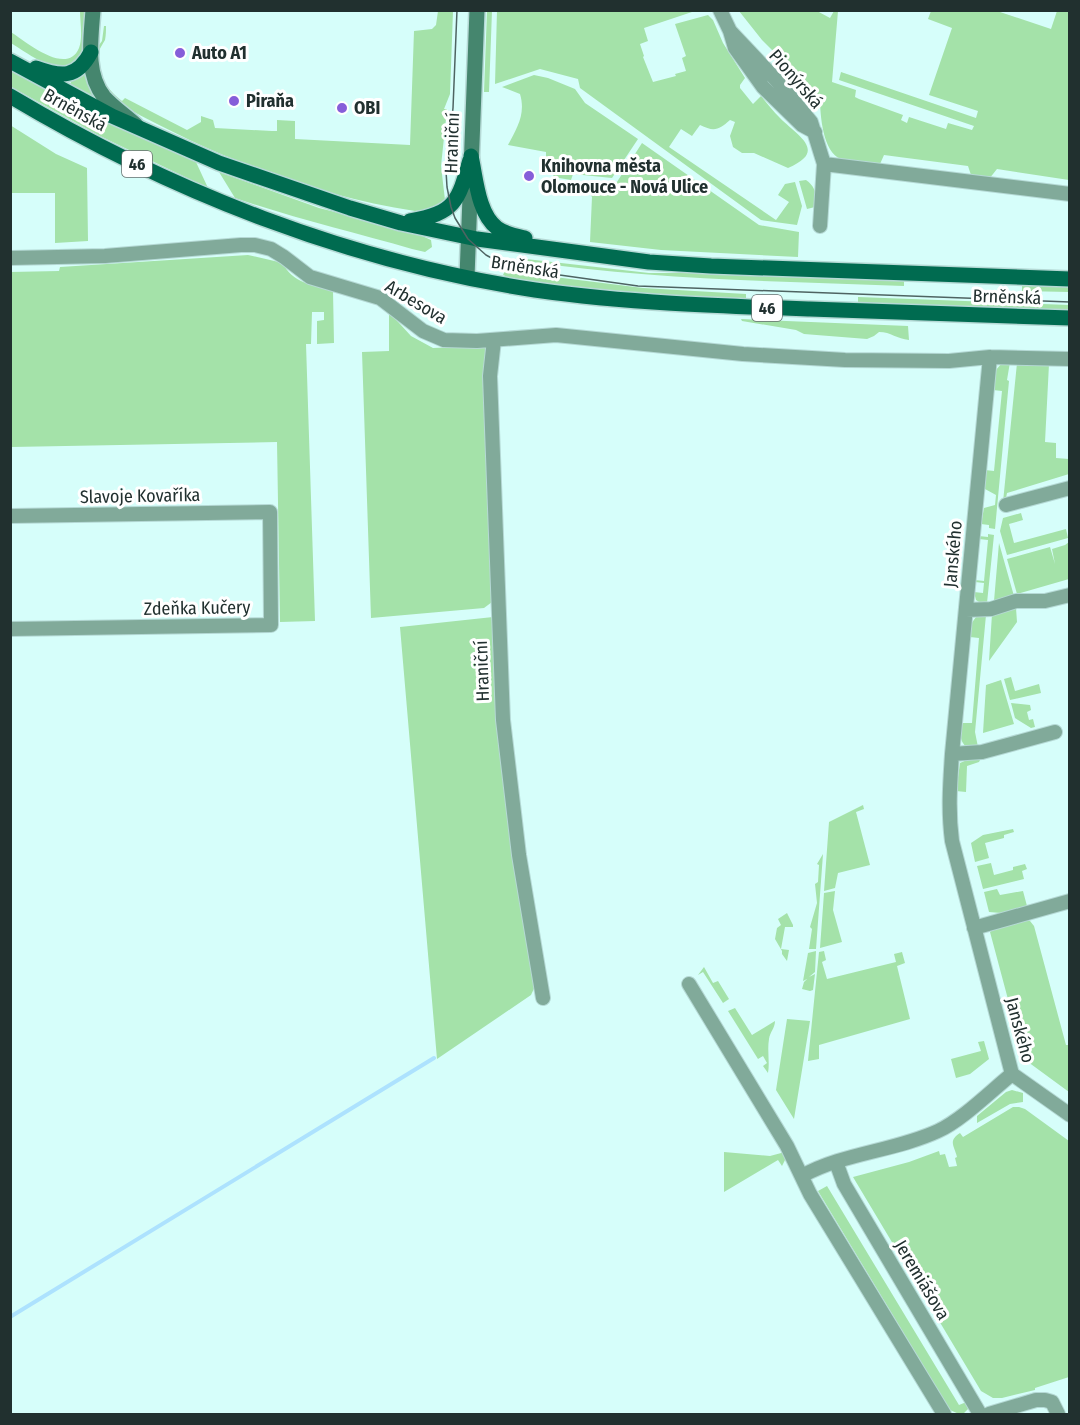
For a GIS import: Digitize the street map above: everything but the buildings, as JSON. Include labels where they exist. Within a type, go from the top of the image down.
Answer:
[{"type":"main road","points":[[10,60],[49,73],[68,74],[81,67],[90,52]]},
{"type":"main road","name":"Brněnská","points":[[10,60],[83,102],[219,163],[401,223],[468,237],[649,262],[1070,279]]},
{"type":"main road","name":"Brněnská","points":[[10,96],[118,155],[249,213],[382,257],[466,277],[534,290],[649,302],[1070,318]]},
{"type":"main road","points":[[401,223],[438,214],[451,207],[461,192],[471,156]]},
{"type":"main road","points":[[471,156],[482,202],[496,228],[509,234],[583,253]]},
{"type":"street","points":[[93,10],[91,68],[103,95],[143,130]]},
{"type":"street","name":"Hraniční","points":[[466,277],[477,10]]},
{"type":"street","name":"Pionýrská","points":[[720,10],[730,31],[811,122],[824,164],[820,226]]},
{"type":"street","points":[[824,164],[1070,194]]},
{"type":"street","name":"Arbesova","points":[[10,258],[105,256],[255,245],[274,251],[310,277],[380,298],[418,328],[434,337],[451,340],[494,340],[556,335],[743,354],[826,359],[958,361],[990,357]]},
{"type":"street","name":"Hraniční","points":[[494,340],[490,376],[503,720],[519,855],[543,998]]},
{"type":"street","points":[[990,357],[1070,359]]},
{"type":"street","name":"Janského","points":[[990,357],[952,754],[949,820],[952,841],[1012,1074],[1070,1115]]},
{"type":"street","points":[[1006,505],[1070,488]]},
{"type":"street","name":"Slavoje Kovaříka","points":[[10,516],[270,512]]},
{"type":"street","name":"Zdeňka Kučery","points":[[10,629],[271,625],[270,512]]},
{"type":"street","points":[[966,610],[991,609],[1016,601],[1045,602],[1070,595]]},
{"type":"street","points":[[952,754],[982,752],[1055,732]]},
{"type":"street","points":[[974,928],[1070,901]]},
{"type":"street","points":[[689,984],[788,1146],[810,1194],[944,1414]]},
{"type":"street","points":[[802,1176],[836,1162],[912,1141],[945,1127],[1012,1074]]},
{"type":"street","name":"Jeremiášova","points":[[836,1162],[844,1184],[980,1414]]},
{"type":"street","points":[[989,1414],[1041,1400],[1052,1402],[1061,1409]]},
{"type":"green space","points":[[80,11],[85,11],[82,53],[77,63],[69,67],[49,65],[11,43],[11,32],[36,49],[56,58],[65,59],[73,56],[80,44]]},
{"type":"green space","points":[[438,11],[453,11],[450,94],[444,109],[447,109],[441,166],[445,200],[435,207],[420,211],[377,204],[302,184],[230,158],[194,142],[117,101],[106,88],[99,67],[107,86],[122,101],[125,98],[187,130],[201,122],[201,116],[213,120],[215,128],[277,131],[277,120],[295,121],[295,139],[410,145],[414,31],[432,29],[436,25]]},
{"type":"green space","points":[[487,11],[492,11],[489,92],[484,92]]},
{"type":"green space","points":[[497,11],[695,11],[644,28],[648,41],[640,44],[653,82],[686,71],[682,58],[686,56],[675,24],[708,15],[745,78],[740,88],[753,104],[761,96],[777,115],[801,137],[808,149],[806,156],[788,168],[754,153],[742,153],[733,147],[730,136],[735,122],[730,120],[716,129],[700,125],[692,136],[681,129],[669,147],[776,220],[789,202],[778,195],[785,184],[795,182],[802,206],[797,225],[761,220],[580,88],[578,79],[540,69],[495,84]]},
{"type":"green space","points":[[739,11],[817,11],[830,18],[834,11],[838,11],[832,82],[856,90],[855,97],[859,99],[903,115],[901,120],[907,123],[909,117],[946,129],[948,123],[972,130],[974,126],[839,80],[841,72],[976,118],[978,111],[929,95],[952,28],[928,19],[931,11],[997,11],[1051,29],[1057,11],[1069,11],[1069,180],[997,169],[989,179],[971,175],[968,166],[884,155],[880,164],[841,159],[835,155],[826,142],[820,98],[762,40]]},
{"type":"green space","points":[[104,26],[106,26],[105,40],[99,50],[99,67],[96,49],[102,41]]},
{"type":"green space","points":[[10,70],[104,120],[196,162],[208,188],[100,136],[13,88]]},
{"type":"green space","points":[[86,72],[95,95],[93,96],[70,84],[72,80]]},
{"type":"green space","points":[[534,75],[575,89],[585,103],[638,139],[612,178],[573,174],[571,180],[553,177],[555,170],[546,167],[546,152],[508,145],[520,121],[522,101],[520,94],[502,87]]},
{"type":"green space","points":[[10,125],[56,154],[87,168],[88,241],[55,243],[55,193],[11,193]]},
{"type":"green space","points":[[642,143],[759,225],[799,232],[798,257],[661,250],[590,242],[592,197],[584,184],[615,185]]},
{"type":"green space","points":[[219,172],[319,208],[411,231],[431,240],[432,247],[425,252],[412,249],[235,198]]},
{"type":"green space","points":[[806,180],[814,189],[815,195],[815,207],[807,209],[799,181]]},
{"type":"green space","points":[[248,255],[283,263],[297,279],[333,291],[334,343],[317,344],[317,321],[324,320],[324,312],[312,312],[311,344],[306,344],[315,621],[280,622],[277,442],[11,447],[10,272],[59,271],[60,267]]},
{"type":"green space","points":[[524,260],[649,273],[904,279],[904,286],[667,276],[573,267]]},
{"type":"green space","points":[[505,271],[643,288],[746,294],[746,300],[603,292],[510,278],[503,275]]},
{"type":"green space","points":[[1022,283],[1069,285],[1069,292],[1022,291]]},
{"type":"green space","points":[[858,297],[1069,305],[1070,312],[858,304]]},
{"type":"green space","points":[[389,312],[411,336],[433,348],[485,346],[492,602],[484,608],[371,618],[362,352],[389,351]]},
{"type":"green space","points":[[741,319],[908,326],[909,340],[879,332],[867,339],[804,334],[796,330]]},
{"type":"green space","points":[[1010,362],[995,529],[981,524],[984,508],[995,505],[996,495],[985,489],[985,470],[994,471],[1002,391],[993,390],[995,371],[1002,363]]},
{"type":"green space","points":[[1017,363],[1049,364],[1045,442],[1056,443],[1056,458],[1069,459],[1069,474],[1007,493],[1005,503],[1003,502]]},
{"type":"green space","points":[[1021,513],[1023,520],[1009,524],[1014,543],[1066,529],[1068,538],[1007,555],[1000,531],[1003,518]]},
{"type":"green space","points":[[988,534],[994,535],[987,603],[982,604],[976,600],[974,592],[983,593],[984,583],[975,582],[975,580],[984,581],[988,540],[979,539],[979,536],[988,537]]},
{"type":"green space","points":[[1069,542],[1069,579],[1017,594],[1007,559],[1050,547],[1055,564],[1052,549]]},
{"type":"green space","points":[[999,543],[1014,596],[994,601]]},
{"type":"green space","points":[[1016,608],[1017,622],[989,661],[992,614]]},
{"type":"green space","points":[[986,615],[975,732],[978,747],[968,748],[961,740],[961,730],[962,723],[972,723],[979,638],[970,637],[971,624],[976,617]]},
{"type":"green space","points":[[493,617],[537,982],[531,995],[437,1059],[400,627]]},
{"type":"green space","points":[[1011,677],[1015,691],[1039,684],[1041,693],[1010,700],[1004,679]]},
{"type":"green space","points":[[1001,680],[1014,724],[983,733],[986,685]]},
{"type":"green space","points":[[1011,703],[1030,705],[1031,710],[1027,712],[1029,720],[1033,719],[1035,727],[1031,728],[1015,718]]},
{"type":"green space","points":[[981,758],[979,762],[967,766],[966,792],[956,791],[960,763]]},
{"type":"green space","points":[[863,805],[864,809],[856,812],[870,865],[838,873],[835,888],[824,891],[829,822]]},
{"type":"green space","points":[[1013,829],[1014,832],[1004,835],[1004,838],[985,843],[989,858],[975,862],[971,843],[983,835]]},
{"type":"green space","points":[[823,854],[816,949],[809,949],[812,929],[810,927],[817,903],[815,884],[818,882],[819,865],[817,864]]},
{"type":"green space","points":[[991,863],[994,875],[1025,864],[1027,869],[1022,871],[1024,879],[983,889],[977,866]]},
{"type":"green space","points":[[997,889],[1000,895],[1023,891],[1027,906],[1001,913],[989,912],[984,892]]},
{"type":"green space","points":[[835,891],[833,910],[842,942],[820,948],[824,893]]},
{"type":"green space","points":[[787,913],[793,927],[785,927],[781,949],[789,950],[787,961],[775,939],[777,928],[781,925],[778,919]]},
{"type":"green space","points":[[1026,920],[1034,926],[1066,1045],[1069,1045],[1069,1092],[1024,1059],[990,932]]},
{"type":"green space","points":[[816,951],[815,972],[809,977],[815,974],[813,990],[802,989],[807,979],[803,981],[808,953]]},
{"type":"green space","points":[[824,951],[826,960],[822,962],[827,979],[896,962],[894,954],[902,952],[905,963],[897,966],[910,1019],[819,1045],[819,1059],[808,1061],[819,952]]},
{"type":"green space","points":[[704,967],[713,983],[718,981],[729,999],[723,1003],[703,972],[698,975]]},
{"type":"green space","points":[[735,1008],[752,1035],[775,1021],[769,1039],[768,1073],[763,1066],[767,1063],[763,1056],[758,1059],[728,1011]]},
{"type":"green space","points":[[787,1019],[810,1021],[794,1119],[776,1090]]},
{"type":"green space","points":[[984,1041],[989,1059],[970,1074],[956,1078],[951,1059],[981,1051],[978,1042]]},
{"type":"green space","points":[[1012,1090],[1023,1093],[1023,1102],[1010,1104],[977,1123],[977,1116],[1006,1092]]},
{"type":"green space","points":[[1013,1107],[1025,1109],[1069,1141],[1069,1377],[1035,1388],[1035,1390],[993,1398],[981,1391],[853,1177],[909,1162],[939,1151],[940,1155],[945,1154],[949,1167],[957,1166],[954,1138],[960,1133],[963,1137]]},
{"type":"green space","points":[[724,1152],[770,1156],[785,1152],[786,1158],[782,1166],[778,1160],[724,1192]]},
{"type":"green space","points":[[827,1186],[959,1405],[969,1401],[970,1407],[964,1413],[959,1414],[950,1410],[818,1191]]},
{"type":"waterway","points":[[10,1317],[434,1058]]},
{"type":"tram line","points":[[457,10],[453,108],[446,171],[451,207],[468,239],[486,255],[510,268],[638,286],[1070,302]]},
{"type":"place","name":"Auto A1","points":[[180,53]]},
{"type":"place","name":"Piraňa","points":[[234,101]]},
{"type":"place","name":"OBI","points":[[342,108]]},
{"type":"place","name":"Knihovna města Olomouce - Nová Ulice","points":[[529,176]]}]
